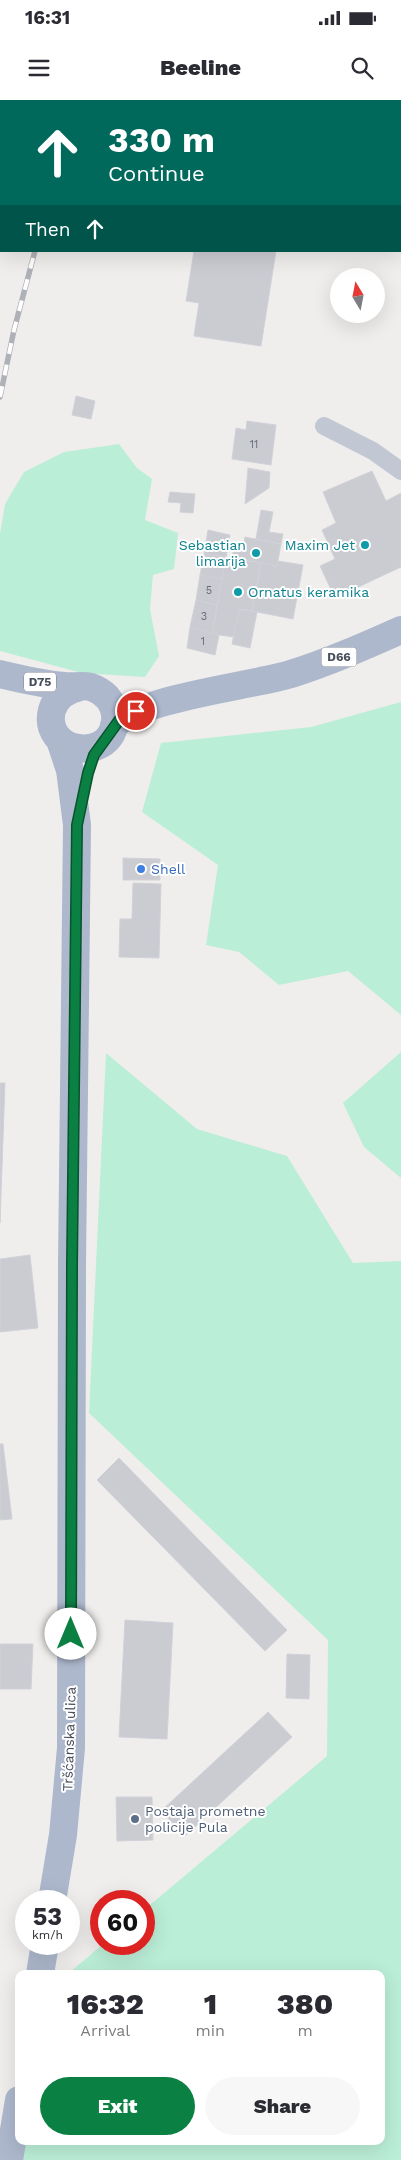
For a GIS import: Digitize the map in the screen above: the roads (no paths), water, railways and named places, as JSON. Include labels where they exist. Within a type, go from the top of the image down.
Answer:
[{"type":"main road","name":"D66","points":[[56,729],[75,749],[82,750],[107,736],[120,719],[136,711],[208,692],[253,684],[294,673],[333,660],[401,630]]},
{"type":"main road","name":"D75","points":[[1,674],[52,685],[89,688]]},
{"type":"main road","name":"D75","points":[[1,674],[34,700],[56,729]]},
{"type":"main road","name":"D66","points":[[89,688],[133,694],[208,692]]},
{"type":"main road","points":[[89,688],[107,697],[113,708],[107,736],[90,764],[77,825],[70,770],[56,729],[57,700],[67,691],[89,688]]},
{"type":"main road","name":"Tršćanska ulica","points":[[54,1890],[63,1835],[71,1748],[72,1266],[77,825]]},
{"type":"main road","points":[[41,1970],[43,1955]]},
{"type":"main road","points":[[9,2160],[15,2124]]},
{"type":"street","points":[[324,426],[373,451],[401,470]]},
{"type":"railway","points":[[0,397],[14,330],[35,252]]},
{"type":"place","name":"Maxim Jet","points":[[365,545]]},
{"type":"place","name":"Sebastian limarija","points":[[256,553]]},
{"type":"place","name":"Ornatus keramika","points":[[238,592]]},
{"type":"place","name":"Shell","points":[[141,869]]},
{"type":"place","name":"Postaja prometne policije Pula","points":[[135,1819]]}]
